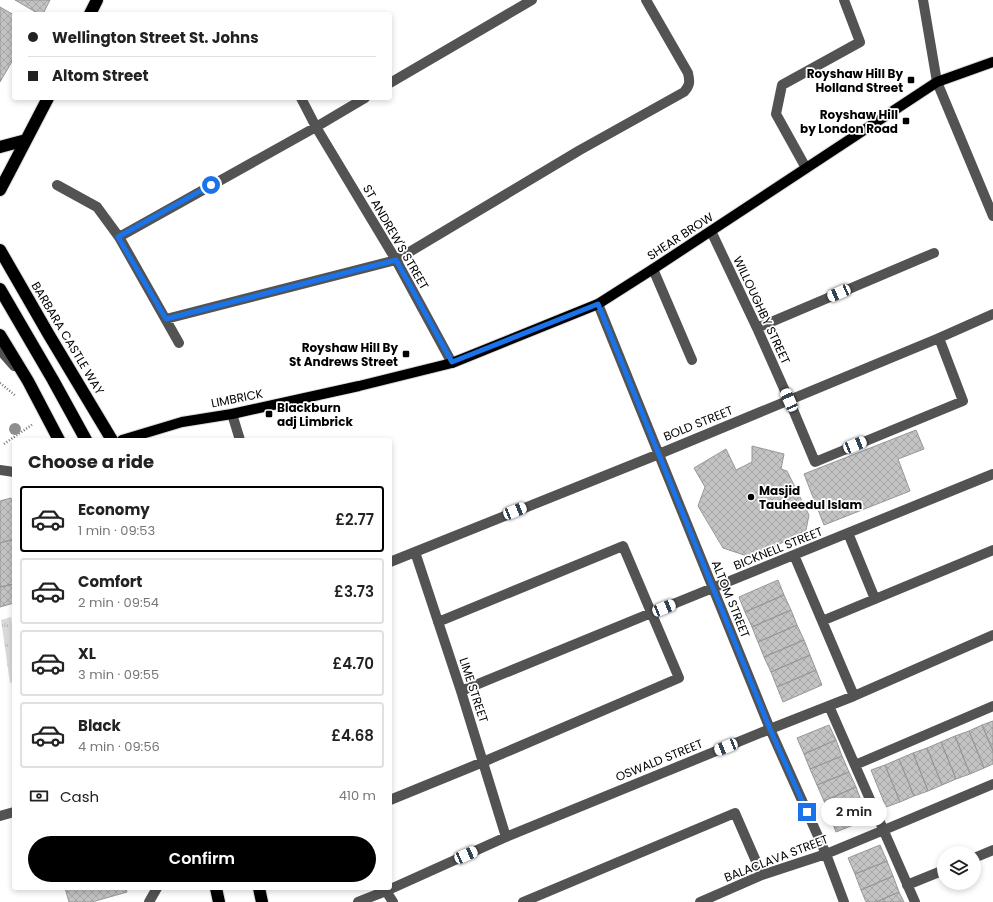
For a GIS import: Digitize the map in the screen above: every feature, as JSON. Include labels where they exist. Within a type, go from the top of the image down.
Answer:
[{"type":"highway","points":[[91,12],[97,0]]},
{"type":"highway","points":[[0,190],[47,100]]},
{"type":"highway","points":[[0,147],[26,140]]},
{"type":"highway","name":"BARBARA CASTLE WAY","points":[[0,250],[111,438]]},
{"type":"highway","points":[[0,289],[85,438]]},
{"type":"highway","points":[[0,334],[28,381],[58,438]]},
{"type":"highway","points":[[259,890],[262,902]]},
{"type":"main road","name":"SHEAR BROW","points":[[359,386],[452,362],[598,304],[937,82],[993,62]]},
{"type":"main road","name":"LIMBRICK","points":[[129,438],[182,422],[232,414],[359,386]]},
{"type":"street","points":[[392,82],[532,0]]},
{"type":"street","points":[[166,319],[396,260],[580,150],[684,92],[688,88],[688,73],[646,0]]},
{"type":"street","points":[[806,168],[776,114],[782,85],[860,42],[844,0]]},
{"type":"street","points":[[923,0],[937,82],[993,216]]},
{"type":"street","name":"ST ANDREW'S STREET","points":[[302,100],[396,260],[452,362]]},
{"type":"street","points":[[118,237],[362,100]]},
{"type":"street","points":[[57,185],[97,207],[118,237],[179,343]]},
{"type":"street","name":"WILLOUGHBY STREET","points":[[711,231],[757,328],[815,462],[963,402],[939,338]]},
{"type":"street","points":[[757,328],[934,253]]},
{"type":"street","points":[[653,269],[692,360]]},
{"type":"street","name":"ALTOM STREET","points":[[598,304],[770,729],[826,854],[844,902]]},
{"type":"street","name":"BOLD STREET","points":[[392,561],[658,454],[939,338],[993,314]]},
{"type":"street","points":[[0,350],[28,381]]},
{"type":"street","points":[[232,414],[239,438]]},
{"type":"street","points":[[0,470],[12,472]]},
{"type":"street","name":"BICKNELL STREET","points":[[462,691],[993,474]]},
{"type":"street","points":[[848,533],[875,599]]},
{"type":"street","points":[[392,799],[679,678],[623,546],[438,622]]},
{"type":"street","points":[[822,621],[993,550]]},
{"type":"street","name":"LIME STREET","points":[[415,552],[462,691],[506,837]]},
{"type":"street","points":[[794,555],[854,696]]},
{"type":"street","name":"OSWALD STREET","points":[[392,887],[506,837],[854,696],[993,635]]},
{"type":"street","points":[[829,706],[915,902]]},
{"type":"street","points":[[855,765],[993,706]]},
{"type":"street","name":"BALACLAVA STREET","points":[[700,902],[762,875],[826,854],[993,784]]},
{"type":"street","points":[[0,816],[12,813]]},
{"type":"street","points":[[523,902],[735,813],[762,875]]},
{"type":"street","points":[[981,855],[993,850]]},
{"type":"street","points":[[907,885],[937,873]]},
{"type":"street","points":[[149,902],[156,890]]},
{"type":"street","points":[[385,890],[393,902]]},
{"type":"street","name":"OSWALD STREET","points":[[358,902],[385,890]]},
{"type":"path","points":[[13,438],[33,424]]},
{"type":"path","points":[[4,444],[12,438]]},
{"type":"green space","points":[[11,617],[12,682],[10,683],[1,620]]},
{"type":"building","points":[[15,0],[50,0],[44,12],[36,12]]},
{"type":"building","points":[[0,7],[12,14],[12,61],[0,82]]},
{"type":"building","points":[[916,430],[924,449],[898,459],[910,491],[824,525],[804,474]]},
{"type":"building","name":"Masjid Tauheedul Islam","points":[[752,446],[784,454],[781,469],[787,471],[809,515],[806,530],[753,558],[723,548],[698,506],[705,487],[694,468],[726,449],[736,470],[752,462]]},
{"type":"building","points":[[11,498],[12,540],[0,543],[0,501]]},
{"type":"building","points":[[12,540],[12,584],[0,587],[0,543]]},
{"type":"building","points":[[778,580],[784,595],[745,612],[739,597]]},
{"type":"building","points":[[12,584],[12,604],[0,607],[0,587]]},
{"type":"building","points":[[784,595],[791,610],[752,627],[745,612]]},
{"type":"building","points":[[791,610],[797,625],[758,642],[752,627]]},
{"type":"building","points":[[797,625],[804,640],[764,657],[758,642]]},
{"type":"building","points":[[804,640],[810,655],[771,672],[764,657]]},
{"type":"building","points":[[810,655],[816,670],[777,687],[771,672]]},
{"type":"building","points":[[816,670],[822,685],[783,702],[777,687]]},
{"type":"building","points":[[993,721],[993,751],[982,725]]},
{"type":"building","points":[[829,725],[836,740],[804,754],[797,738]]},
{"type":"building","points":[[982,725],[993,751],[993,764],[984,768],[969,731]]},
{"type":"building","points":[[969,731],[984,768],[970,774],[955,736]]},
{"type":"building","points":[[955,736],[970,774],[956,779],[941,742]]},
{"type":"building","points":[[836,740],[842,756],[810,769],[804,754]]},
{"type":"building","points":[[941,742],[956,779],[942,785],[927,748]]},
{"type":"building","points":[[927,748],[942,785],[928,791],[913,753]]},
{"type":"building","points":[[913,753],[928,791],[914,796],[899,759]]},
{"type":"building","points":[[842,756],[849,772],[817,785],[810,769]]},
{"type":"building","points":[[899,759],[914,796],[900,802],[885,765]]},
{"type":"building","points":[[885,765],[900,802],[886,807],[871,770]]},
{"type":"building","points":[[849,772],[856,787],[824,801],[817,785]]},
{"type":"building","points":[[856,787],[862,803],[830,816],[824,801]]},
{"type":"building","points":[[862,803],[868,819],[836,832],[830,816]]},
{"type":"building","points":[[880,845],[887,861],[855,874],[848,858]]},
{"type":"building","points":[[887,861],[893,876],[861,890],[855,874]]},
{"type":"building","points":[[893,876],[899,892],[876,902],[866,902],[861,890]]},
{"type":"building","points":[[66,890],[126,890],[127,892],[92,902],[69,902]]},
{"type":"building","points":[[899,892],[904,902],[876,902]]},
{"type":"place","name":"Royshaw Hill By Holland Street","points":[[911,80]]},
{"type":"place","name":"Royshaw Hill by London Road","points":[[906,121]]},
{"type":"place","name":"Royshaw Hill By St Andrews Street","points":[[406,354]]},
{"type":"place","name":"Blackburn adj Limbrick","points":[[269,414]]},
{"type":"place","name":"Masjid Tauheedul Islam","points":[[751,497]]},
{"type":"route","points":[[211,185],[118,237],[166,319],[396,260],[452,362],[598,304],[770,729],[807,812]]}]
